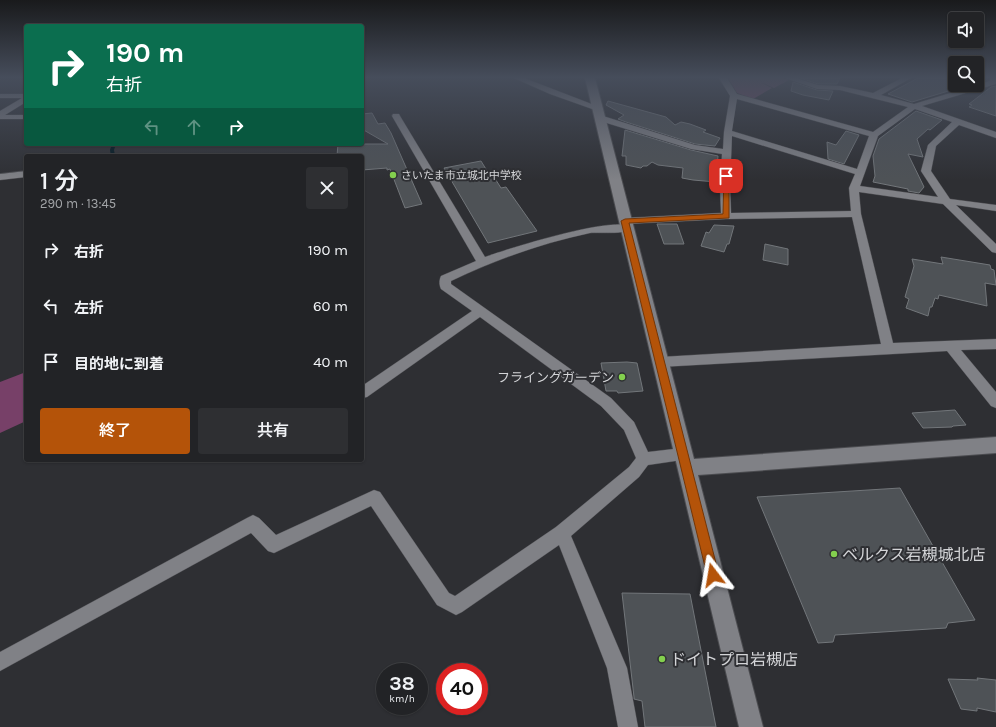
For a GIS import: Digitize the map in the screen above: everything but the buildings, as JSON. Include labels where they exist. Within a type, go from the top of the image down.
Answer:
[{"type":"street","points":[[726,216],[725,188],[728,132],[731,112]]},
{"type":"street","points":[[790,112],[874,136]]},
{"type":"street","points":[[888,348],[856,214],[854,188],[874,136],[906,112]]},
{"type":"street","points":[[931,112],[996,135]]},
{"type":"street","points":[[599,113],[694,147],[727,152]]},
{"type":"street","points":[[599,113],[751,727]]},
{"type":"street","points":[[0,116],[24,117]]},
{"type":"street","points":[[396,116],[482,262]]},
{"type":"street","points":[[958,121],[932,145],[926,171],[934,186],[946,201],[996,250]]},
{"type":"street","points":[[728,132],[860,173]]},
{"type":"street","points":[[0,177],[24,174]]},
{"type":"street","points":[[854,188],[996,208]]},
{"type":"street","points":[[644,459],[629,426],[606,402],[445,286],[445,279],[511,251],[591,230],[626,225],[726,216],[856,214]]},
{"type":"street","points":[[364,392],[481,311]]},
{"type":"street","points":[[660,362],[888,348],[951,347],[996,344]]},
{"type":"street","points":[[951,347],[996,402]]},
{"type":"street","points":[[644,459],[684,461],[996,445]]},
{"type":"street","points":[[0,662],[253,523],[274,545],[374,497],[443,599],[456,606],[562,533],[634,472],[644,459]]},
{"type":"street","points":[[562,533],[618,668],[628,727]]},
{"type":"shaded area","points":[[24,373],[24,422],[0,433],[0,382]]},
{"type":"waterway","points":[[113,146],[113,154]]},
{"type":"place","name":"さいたま市立城北中学校","points":[[393,175]]},
{"type":"place","name":"フライングガーデン","points":[[622,377]]},
{"type":"place","name":"ベルクス岩槻城北店","points":[[834,554]]},
{"type":"place","name":"ドイトプロ岩槻店","points":[[662,659]]},
{"type":"route","points":[[713,575],[625,221],[726,216],[726,176]]}]
